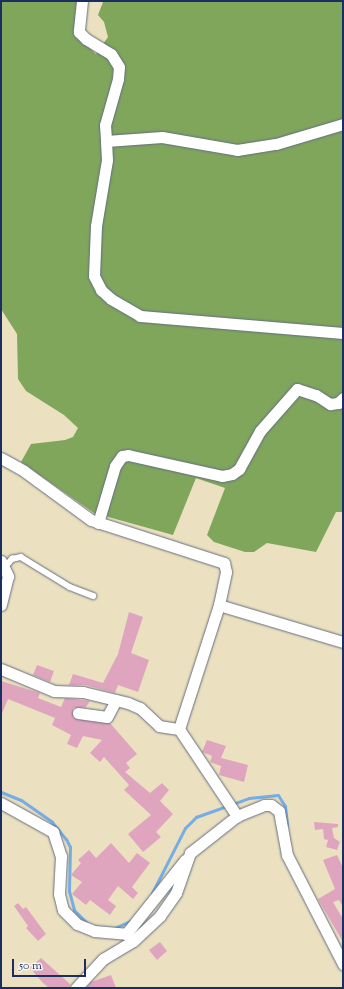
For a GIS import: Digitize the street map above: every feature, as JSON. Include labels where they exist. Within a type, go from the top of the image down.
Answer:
[{"type":"street","points":[[82,1],[79,32],[86,39],[111,54],[119,67],[118,78],[105,125],[107,160],[96,226],[94,276],[101,290],[111,299],[140,316],[343,333]]},
{"type":"street","points":[[106,141],[162,137],[237,150],[276,144],[343,124]]},
{"type":"street","points":[[98,523],[115,466],[122,456],[128,455],[222,476],[232,474],[238,469],[260,431],[297,389],[311,393],[330,404],[338,403],[343,398]]},
{"type":"street","points":[[1,458],[24,471],[98,523],[220,560],[224,563],[226,572],[219,605],[180,729]]},
{"type":"street","points":[[1,605],[8,581],[3,564]]},
{"type":"street","points":[[219,605],[343,642]]},
{"type":"street","points":[[1,669],[54,691],[83,692],[116,700],[140,708],[159,726],[180,729],[237,816]]},
{"type":"street","points":[[78,713],[107,717],[116,700]]},
{"type":"street","points":[[1,803],[53,832],[60,856],[58,894],[63,910],[69,918],[94,931],[126,934]]},
{"type":"street","points":[[76,988],[126,934],[190,853],[237,816],[264,805],[271,805],[279,810],[287,855],[343,964]]},
{"type":"street","points":[[104,959],[133,941],[160,916],[176,892],[190,853]]},
{"type":"lane","points":[[3,564],[12,559],[21,557],[70,587],[93,596]]},
{"type":"green space","points":[[1,1],[77,1],[74,34],[96,54],[108,37],[104,22],[98,15],[103,2],[343,1],[343,512],[336,512],[316,552],[267,543],[254,552],[245,552],[214,542],[207,535],[225,488],[196,478],[173,535],[94,513],[21,462],[31,444],[65,440],[73,437],[78,428],[64,415],[26,391],[18,379],[17,334],[1,309]]},
{"type":"building","points":[[129,612],[143,617],[131,653],[149,660],[138,692],[118,685],[115,693],[85,685],[69,685],[73,674],[103,683],[118,654]]},
{"type":"building","points":[[37,665],[54,671],[50,682],[33,675]]},
{"type":"building","points":[[1,681],[40,693],[38,698],[61,707],[65,698],[90,701],[86,707],[73,708],[73,718],[110,723],[137,754],[126,763],[130,768],[125,772],[150,793],[162,783],[169,790],[160,801],[173,814],[156,832],[161,837],[143,852],[128,834],[151,815],[124,790],[129,785],[104,757],[100,762],[90,753],[102,740],[83,736],[77,748],[67,744],[71,735],[52,725],[55,718],[8,699],[1,716]]},
{"type":"building","points":[[207,740],[226,746],[221,758],[248,765],[244,782],[219,775],[221,766],[210,762],[212,756],[202,752]]},
{"type":"building","points":[[314,822],[338,824],[338,827],[332,828],[334,838],[340,842],[337,850],[326,847],[328,840],[324,839],[323,829],[315,830]]},
{"type":"building","points":[[111,843],[129,863],[137,853],[150,863],[132,887],[138,893],[133,899],[118,886],[108,900],[116,906],[110,915],[90,900],[86,905],[72,894],[82,882],[71,875],[81,863],[78,860],[89,850],[96,858]]},
{"type":"building","points":[[337,855],[343,868],[343,907],[339,900],[333,902],[343,919],[343,942],[318,899],[335,889],[323,860]]},
{"type":"building","points":[[18,903],[23,909],[26,907],[46,934],[38,941],[26,928],[28,926],[14,906]]},
{"type":"building","points":[[160,942],[167,951],[157,960],[149,950]]},
{"type":"building","points":[[41,958],[70,984],[69,988],[49,988],[43,983],[30,968]]},
{"type":"building","points":[[111,975],[116,988],[86,988],[91,982]]},
{"type":"waterway","points":[[1,792],[21,800],[52,822],[66,839],[70,847],[69,891],[74,910],[86,922]]},
{"type":"waterway","points":[[152,893],[185,828],[196,817],[249,798],[278,795],[285,806],[287,825]]},
{"type":"waterway","points":[[112,929],[132,920]]}]
